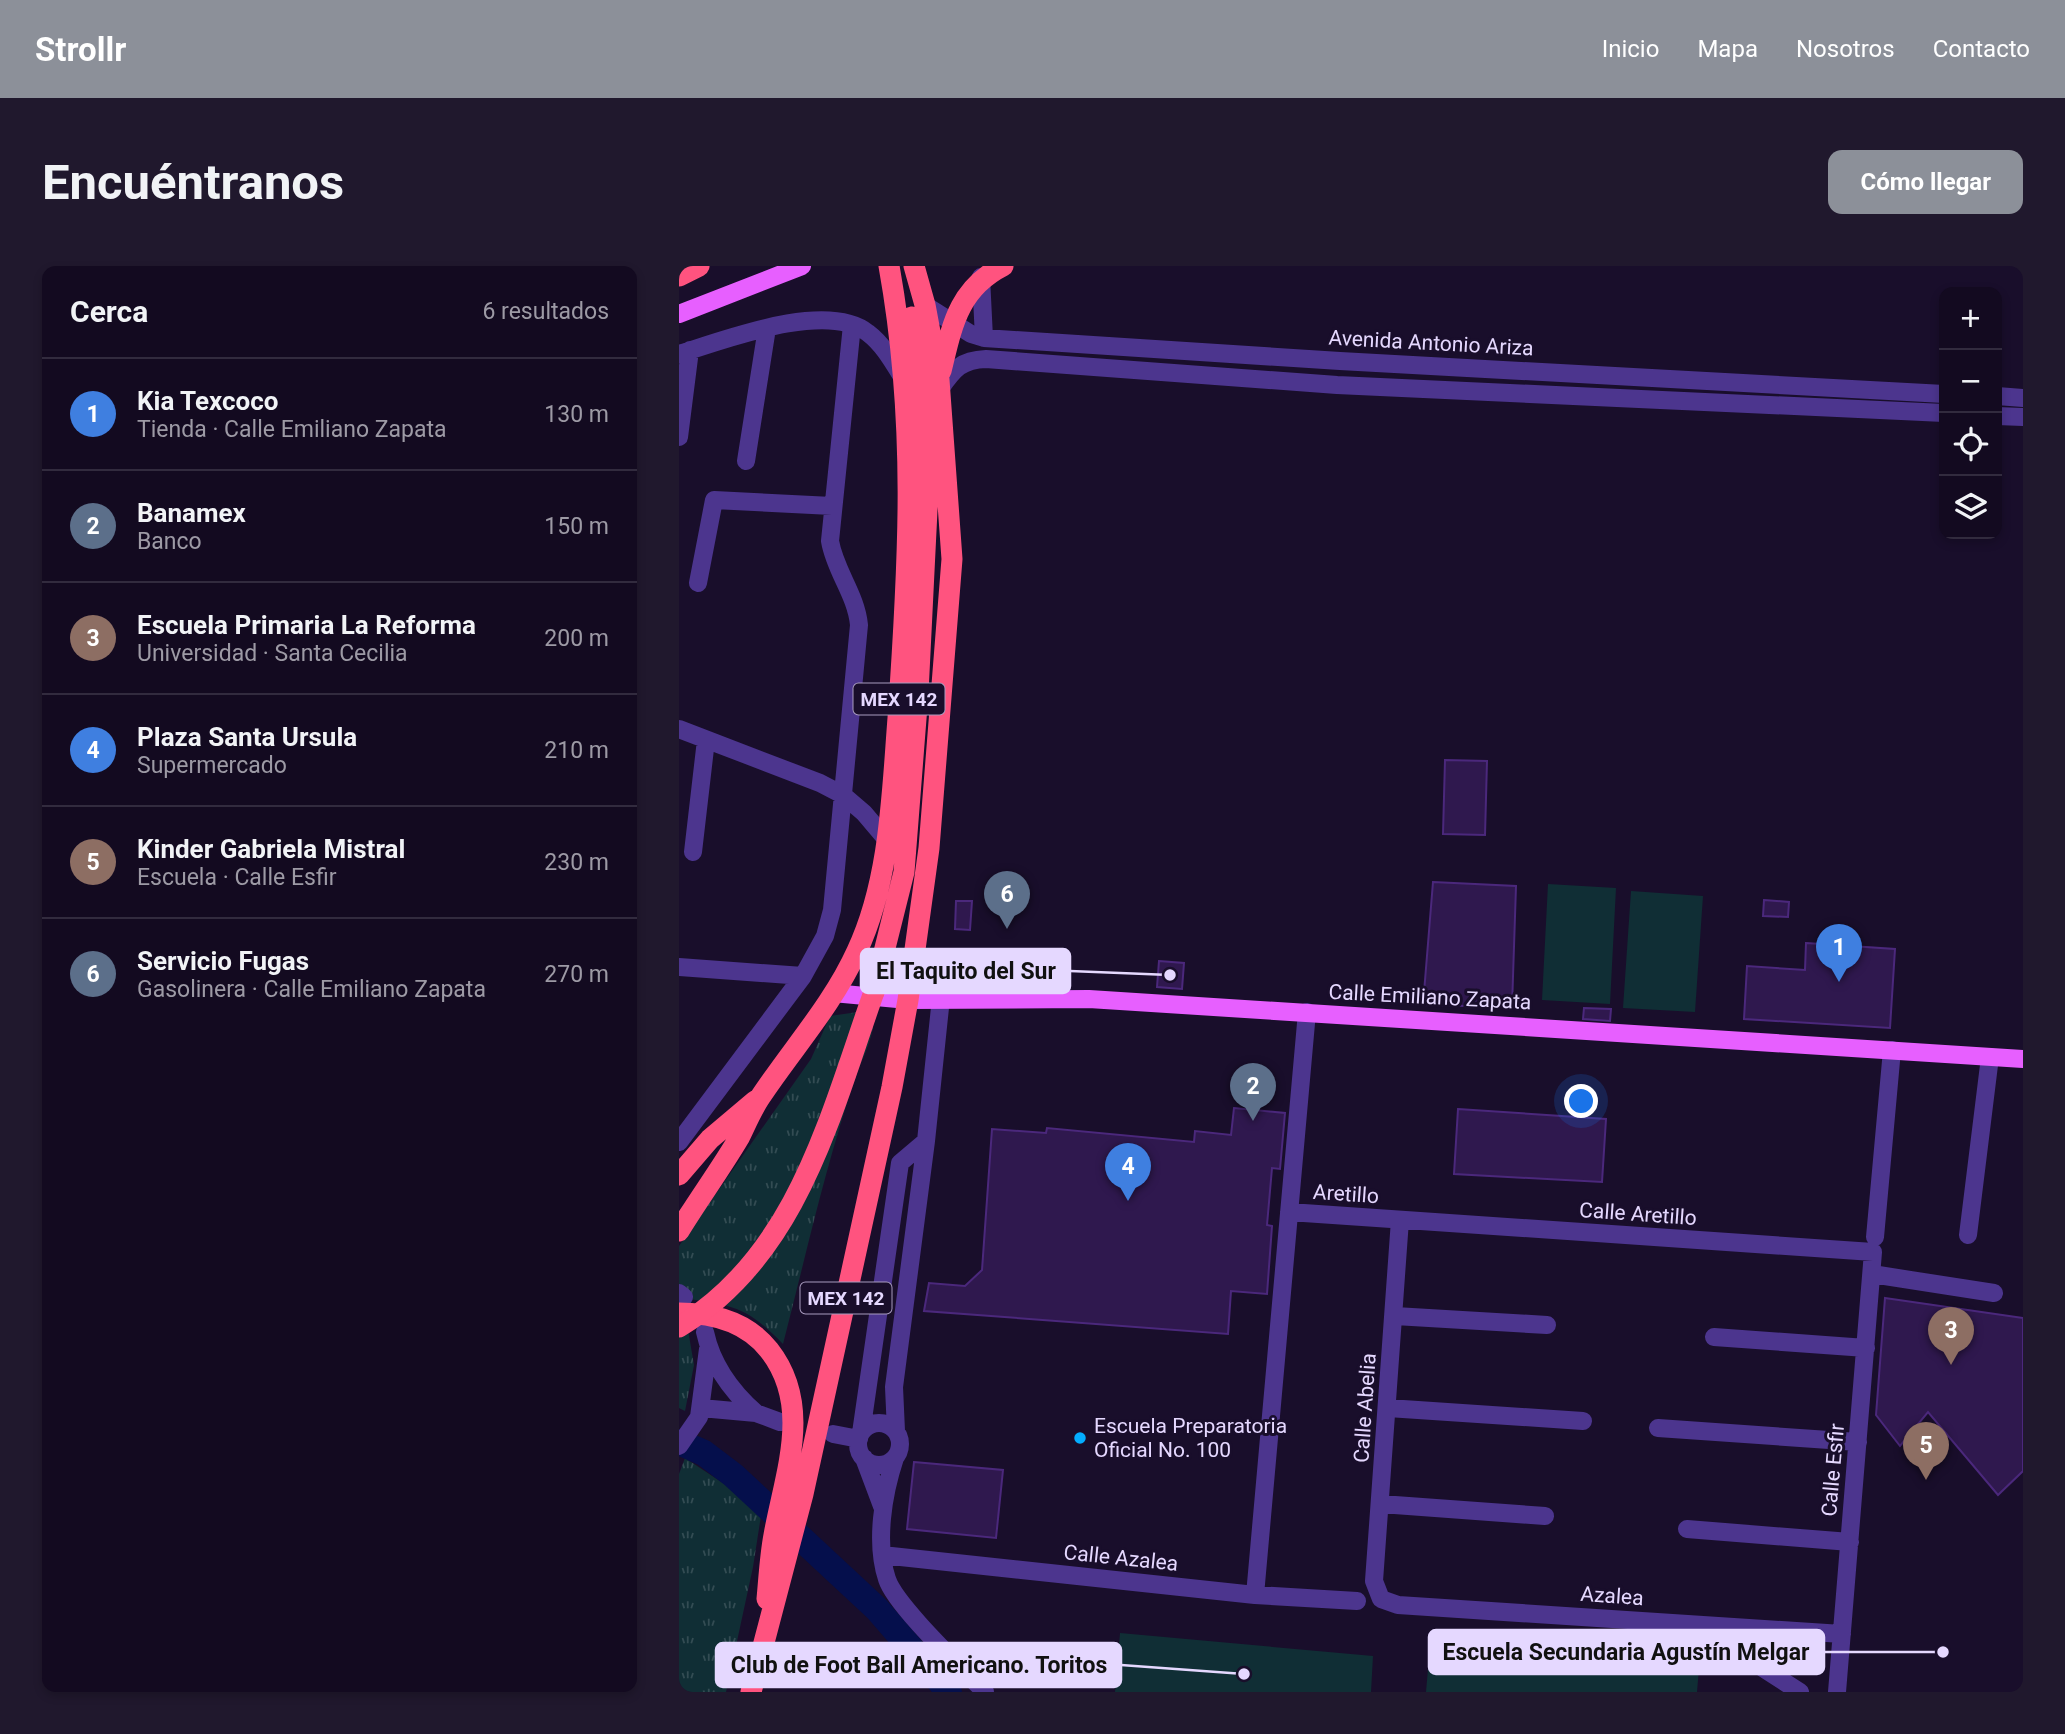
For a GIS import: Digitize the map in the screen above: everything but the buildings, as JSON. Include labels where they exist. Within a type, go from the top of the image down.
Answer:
[{"type":"highway","name":"MEX 142","points":[[751,1692],[766,1629],[789,1556],[908,1000],[929,848],[951,559],[926,385],[889,266]]},
{"type":"highway","points":[[679,1327],[709,1308],[737,1283],[785,1221],[824,1130],[874,992],[895,918],[904,872],[912,780],[928,491],[926,385],[905,266]]},
{"type":"highway","name":"MEX 142","points":[[679,1231],[734,1146],[759,1098],[834,993],[857,952],[869,922],[886,839],[926,385],[925,305],[914,266]]},
{"type":"highway","points":[[926,385],[954,321],[981,277],[1003,266]]},
{"type":"highway","points":[[679,1175],[710,1139],[759,1098]]},
{"type":"highway","points":[[681,1301],[730,1321],[763,1343],[778,1362],[793,1402],[793,1442],[774,1534],[766,1629]]},
{"type":"main road","points":[[679,314],[803,266]]},
{"type":"main road","name":"Calle Emiliano Zapata","points":[[834,993],[908,1000],[941,998],[1032,1002],[1089,999],[2023,1059]]},
{"type":"street","points":[[981,277],[984,338]]},
{"type":"street","name":"Avenida Antonio Ariza","points":[[925,305],[971,334],[984,338],[1340,361],[1939,394]]},
{"type":"street","points":[[679,437],[684,352],[767,328],[831,321],[852,325],[868,332],[926,385],[956,365],[971,359],[986,359],[1336,385],[1939,413]]},
{"type":"street","points":[[679,1142],[803,975],[825,936],[832,910],[859,625],[852,592],[832,558],[832,506],[852,325]]},
{"type":"street","points":[[746,461],[767,328]]},
{"type":"street","points":[[1336,385],[1340,361]]},
{"type":"street","points":[[2002,396],[2023,398]]},
{"type":"street","points":[[2002,416],[2023,417]]},
{"type":"street","points":[[698,583],[715,500],[832,506]]},
{"type":"street","points":[[679,729],[820,783],[843,796],[864,813],[886,839]]},
{"type":"street","points":[[693,852],[706,740]]},
{"type":"street","points":[[679,967],[803,975]]},
{"type":"street","points":[[941,998],[926,1141],[894,1387],[896,1431],[900,1445],[884,1512],[882,1555],[887,1582],[913,1616],[985,1692]]},
{"type":"street","points":[[1255,1595],[1307,1012]]},
{"type":"street","name":"Calle Esfir","points":[[1837,1692],[1892,1050]]},
{"type":"street","points":[[1968,1235],[1990,1057]]},
{"type":"street","points":[[884,1512],[864,1458],[864,1433],[900,1163],[926,1141]]},
{"type":"street","name":"Aretillo","points":[[1289,1212],[1401,1220]]},
{"type":"street","name":"Calle Aretillo","points":[[1401,1220],[1874,1245]]},
{"type":"street","name":"Calle Abelia","points":[[1381,1599],[1374,1581],[1401,1220]]},
{"type":"street","points":[[1872,1274],[1994,1293]]},
{"type":"street","points":[[882,1291],[906,1294]]},
{"type":"street","points":[[1395,1316],[1547,1325]]},
{"type":"street","points":[[1714,1337],[1866,1348]]},
{"type":"street","points":[[679,1446],[700,1413],[706,1340],[727,1382],[756,1413]]},
{"type":"street","points":[[864,1433],[887,1404],[894,1387]]},
{"type":"street","points":[[1388,1408],[1583,1421]]},
{"type":"street","points":[[700,1413],[756,1413],[780,1422]]},
{"type":"street","points":[[834,1434],[864,1433],[884,1424],[896,1431]]},
{"type":"street","points":[[1658,1427],[1858,1442]]},
{"type":"street","points":[[864,1458],[876,1464],[895,1458]]},
{"type":"street","points":[[1381,1504],[1545,1516]]},
{"type":"street","points":[[1687,1528],[1850,1542]]},
{"type":"street","name":"Calle Azalea","points":[[882,1555],[1255,1595],[1357,1601]]},
{"type":"street","name":"Azalea","points":[[1381,1599],[1398,1605],[1842,1634]]},
{"type":"street","points":[[1696,1625],[1793,1690]]},
{"type":"green space","points":[[1548,884],[1616,888],[1610,1004],[1542,1000]]},
{"type":"green space","points":[[1631,891],[1703,896],[1695,1012],[1623,1008]]},
{"type":"green space","points":[[872,1010],[871,1035],[835,1142],[783,1344],[757,1321],[736,1309],[679,1297],[679,1246],[811,1059],[830,1016]]},
{"type":"green space","points":[[679,1329],[688,1330],[694,1365],[685,1411],[679,1408]]},
{"type":"green space","points":[[685,1458],[762,1509],[753,1567],[726,1692],[679,1692],[679,1474]]},
{"type":"green space","points":[[1120,1633],[1373,1656],[1371,1692],[1115,1692]]},
{"type":"green space","points":[[1431,1634],[1700,1657],[1697,1692],[1426,1692]]},
{"type":"waterway","points":[[679,1442],[704,1453],[733,1475],[877,1609],[949,1692]]},
{"type":"place","name":"Servicio Fugas","points":[[1007,929]]},
{"type":"place","name":"El Taquito del Sur","points":[[1170,975]]},
{"type":"place","name":"Kia Texcoco","points":[[1839,982]]},
{"type":"place","name":"Banamex","points":[[1253,1121]]},
{"type":"place","name":"Plaza Santa Ursula","points":[[1128,1201]]},
{"type":"place","name":"Escuela Primaria La Reforma","points":[[1951,1365]]},
{"type":"place","name":"Escuela Preparatoria Oficial No. 100","points":[[1080,1438]]},
{"type":"place","name":"Kinder Gabriela Mistral","points":[[1926,1480]]},
{"type":"place","name":"Escuela Secundaria Agustín Melgar","points":[[1943,1652]]},
{"type":"place","name":"Club de Foot Ball Americano. Toritos","points":[[1244,1674]]}]
